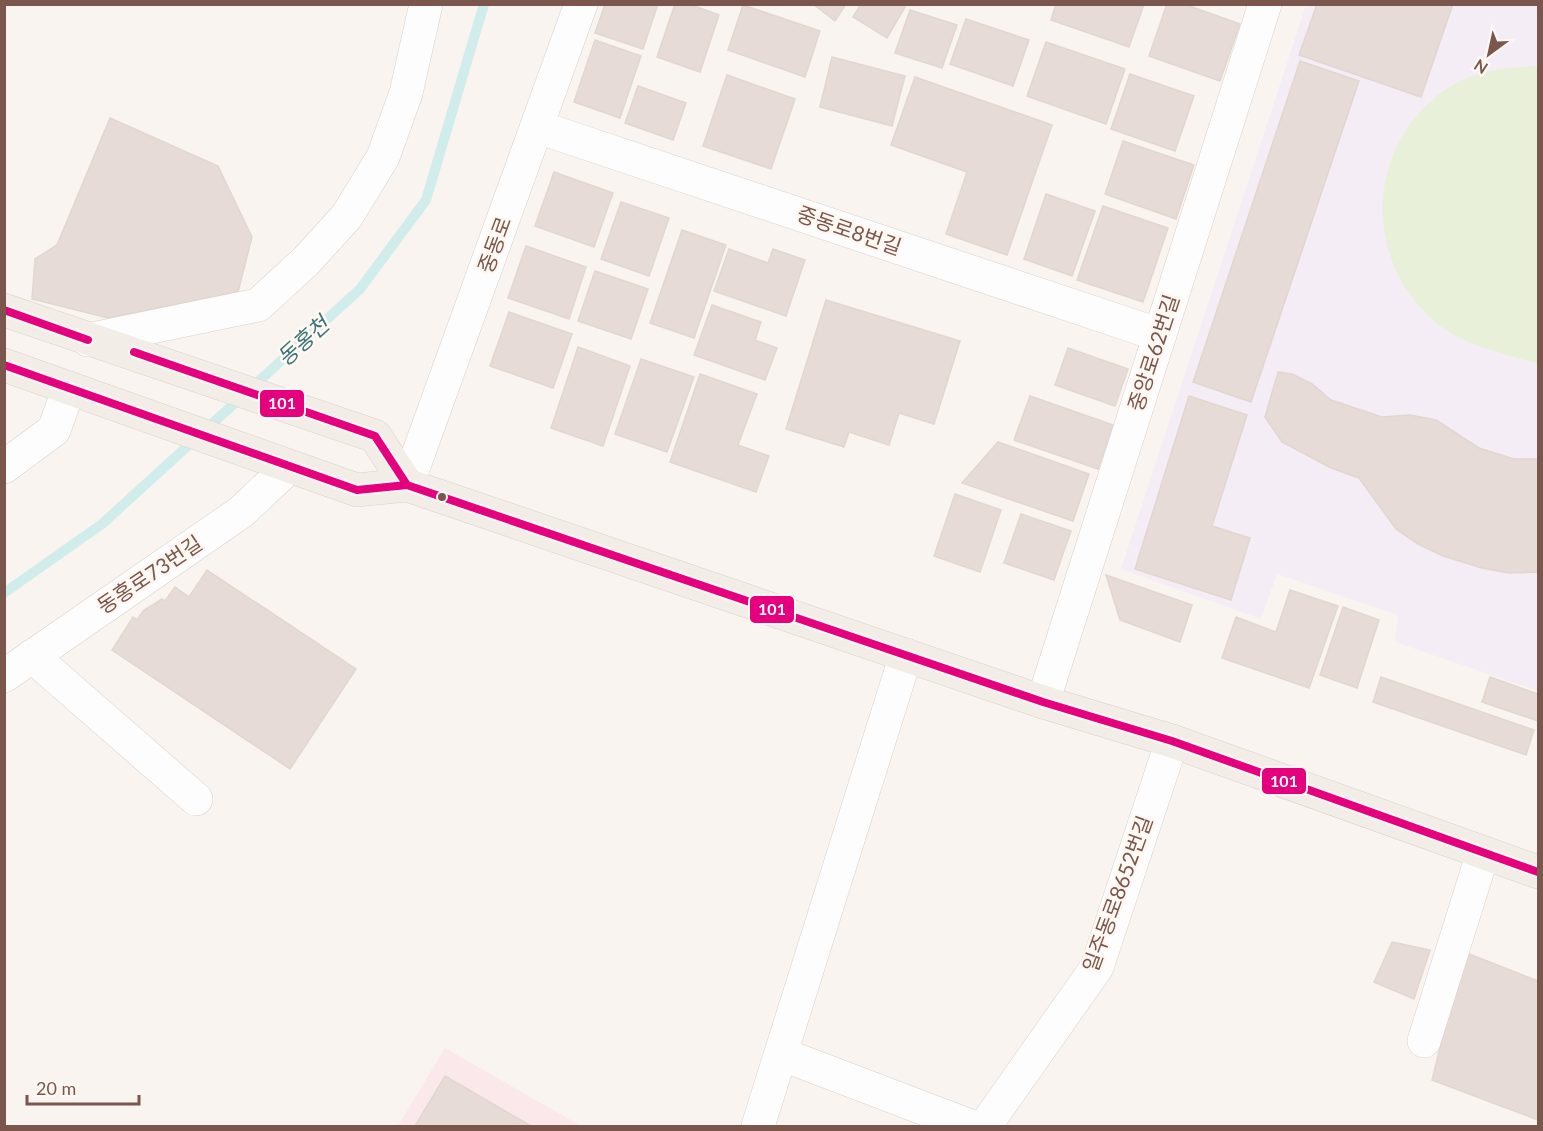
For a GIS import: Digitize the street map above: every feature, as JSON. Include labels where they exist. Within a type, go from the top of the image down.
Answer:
[{"type":"main road","points":[[4,310],[88,340],[134,352],[375,436],[407,485]]},
{"type":"main road","points":[[4,365],[244,448],[289,467],[357,490],[407,485],[1043,702],[1172,741],[1539,872]]},
{"type":"street","points":[[88,340],[258,305],[306,261],[347,216],[383,157],[406,93],[426,4]]},
{"type":"street","name":"중동로","points":[[407,485],[538,127],[580,4]]},
{"type":"street","name":"중앙로62번길","points":[[1043,702],[1266,4]]},
{"type":"street","name":"중동로8번길","points":[[538,127],[1160,335]]},
{"type":"street","points":[[4,467],[54,430],[69,388]]},
{"type":"street","name":"동홍로73번길","points":[[4,676],[241,512],[289,467]]},
{"type":"street","points":[[32,656],[196,799]]},
{"type":"street","points":[[758,1126],[906,656]]},
{"type":"street","name":"일주동로8652번길","points":[[985,1126],[1097,967],[1172,741]]},
{"type":"street","points":[[1424,1041],[1483,853]]},
{"type":"street","points":[[781,1054],[970,1126]]},
{"type":"shaded area","points":[[1306,5],[1538,5],[1538,691],[1395,642],[1398,615],[1277,574],[1261,619],[1121,569]]},
{"type":"shaded area","points":[[445,1048],[581,1126],[398,1126]]},
{"type":"green space","points":[[1538,67],[1538,364],[1470,343],[1445,330],[1434,321],[1411,296],[1394,267],[1385,235],[1383,203],[1388,171],[1400,140],[1419,113],[1445,90],[1465,79],[1498,70]]},
{"type":"building","points":[[605,4],[658,4],[643,49],[595,33]]},
{"type":"building","points":[[675,4],[689,4],[719,15],[700,72],[657,57]]},
{"type":"building","points":[[813,4],[846,4],[835,21]]},
{"type":"building","points":[[861,4],[902,4],[905,7],[887,38],[853,17]]},
{"type":"building","points":[[1056,4],[1144,4],[1129,47],[1051,20]]},
{"type":"building","points":[[1167,4],[1184,4],[1240,24],[1220,81],[1149,56]]},
{"type":"building","points":[[1317,4],[1453,4],[1421,97],[1299,55]]},
{"type":"building","points":[[743,5],[820,31],[805,77],[728,50]]},
{"type":"building","points":[[910,10],[957,25],[942,68],[895,53]]},
{"type":"building","points":[[966,19],[1029,40],[1013,86],[950,64]]},
{"type":"building","points":[[595,40],[641,56],[620,118],[574,102]]},
{"type":"building","points":[[1046,42],[1125,69],[1106,124],[1027,96]]},
{"type":"building","points":[[832,57],[905,76],[892,126],[820,107]]},
{"type":"building","points":[[1300,61],[1359,81],[1251,402],[1193,382]]},
{"type":"building","points":[[1130,74],[1194,96],[1175,151],[1111,129]]},
{"type":"building","points":[[727,75],[795,99],[771,169],[703,146]]},
{"type":"building","points":[[915,77],[1052,125],[1007,255],[946,234],[967,172],[891,145]]},
{"type":"building","points":[[638,86],[686,103],[673,140],[625,123]]},
{"type":"building","points":[[110,118],[218,166],[252,237],[238,292],[108,318],[32,299],[35,259],[57,245]]},
{"type":"building","points":[[1123,141],[1194,165],[1176,219],[1105,194]]},
{"type":"building","points":[[554,172],[613,193],[594,247],[535,226]]},
{"type":"building","points":[[1046,194],[1095,211],[1072,276],[1024,259]]},
{"type":"building","points":[[621,202],[669,218],[649,276],[601,259]]},
{"type":"building","points":[[1103,206],[1168,228],[1143,302],[1077,280]]},
{"type":"building","points":[[682,230],[726,245],[694,338],[650,323]]},
{"type":"building","points":[[526,246],[586,267],[569,319],[508,298]]},
{"type":"building","points":[[729,249],[768,263],[773,249],[805,260],[786,316],[714,291]]},
{"type":"building","points":[[595,271],[648,289],[631,339],[578,321]]},
{"type":"building","points":[[826,300],[960,341],[934,424],[899,413],[889,445],[849,432],[844,447],[786,429]]},
{"type":"building","points":[[712,305],[761,322],[755,340],[777,348],[765,380],[694,355]]},
{"type":"building","points":[[509,312],[572,334],[553,388],[490,366]]},
{"type":"building","points":[[578,347],[630,366],[603,446],[551,428]]},
{"type":"building","points":[[1068,348],[1128,369],[1115,406],[1055,385]]},
{"type":"building","points":[[641,359],[694,377],[667,452],[615,434]]},
{"type":"building","points":[[1278,372],[1292,374],[1312,384],[1331,400],[1382,417],[1410,415],[1436,420],[1479,448],[1514,459],[1538,459],[1538,572],[1509,573],[1482,568],[1443,556],[1418,544],[1396,529],[1359,478],[1331,468],[1282,442],[1265,417]]},
{"type":"building","points":[[700,374],[757,394],[738,445],[769,456],[756,492],[670,462]]},
{"type":"building","points":[[1030,396],[1113,425],[1098,469],[1014,440]]},
{"type":"building","points":[[1189,396],[1247,415],[1212,526],[1250,538],[1231,600],[1135,569]]},
{"type":"building","points":[[998,442],[1089,474],[1073,521],[962,483]]},
{"type":"building","points":[[955,494],[1001,510],[980,572],[934,556]]},
{"type":"building","points":[[1021,514],[1071,531],[1054,580],[1004,563]]},
{"type":"building","points":[[207,570],[356,669],[290,769],[112,650],[133,617],[137,620],[144,610],[162,599],[165,601],[175,587],[189,597]]},
{"type":"building","points":[[1106,575],[1192,605],[1180,642],[1120,620]]},
{"type":"building","points":[[1290,590],[1338,606],[1309,688],[1222,658],[1236,617],[1276,632]]},
{"type":"building","points":[[1343,607],[1379,620],[1357,688],[1320,675]]},
{"type":"building","points":[[1381,677],[1534,730],[1526,755],[1373,702]]},
{"type":"building","points":[[1490,677],[1538,694],[1538,721],[1482,702]]},
{"type":"building","points":[[1392,942],[1430,950],[1414,999],[1374,982]]},
{"type":"building","points":[[1464,952],[1538,981],[1538,1120],[1432,1080]]},
{"type":"building","points":[[445,1076],[531,1126],[415,1126]]},
{"type":"waterway","name":"동홍천","points":[[4,593],[102,524],[360,289],[426,200],[484,4]]},
{"type":"transit line","name":"101","points":[[4,310],[88,340]]},
{"type":"transit line","name":"101","points":[[134,352],[375,436],[407,485]]},
{"type":"transit line","name":"101","points":[[4,365],[357,490],[407,485],[1043,702],[1172,741],[1538,872]]}]
